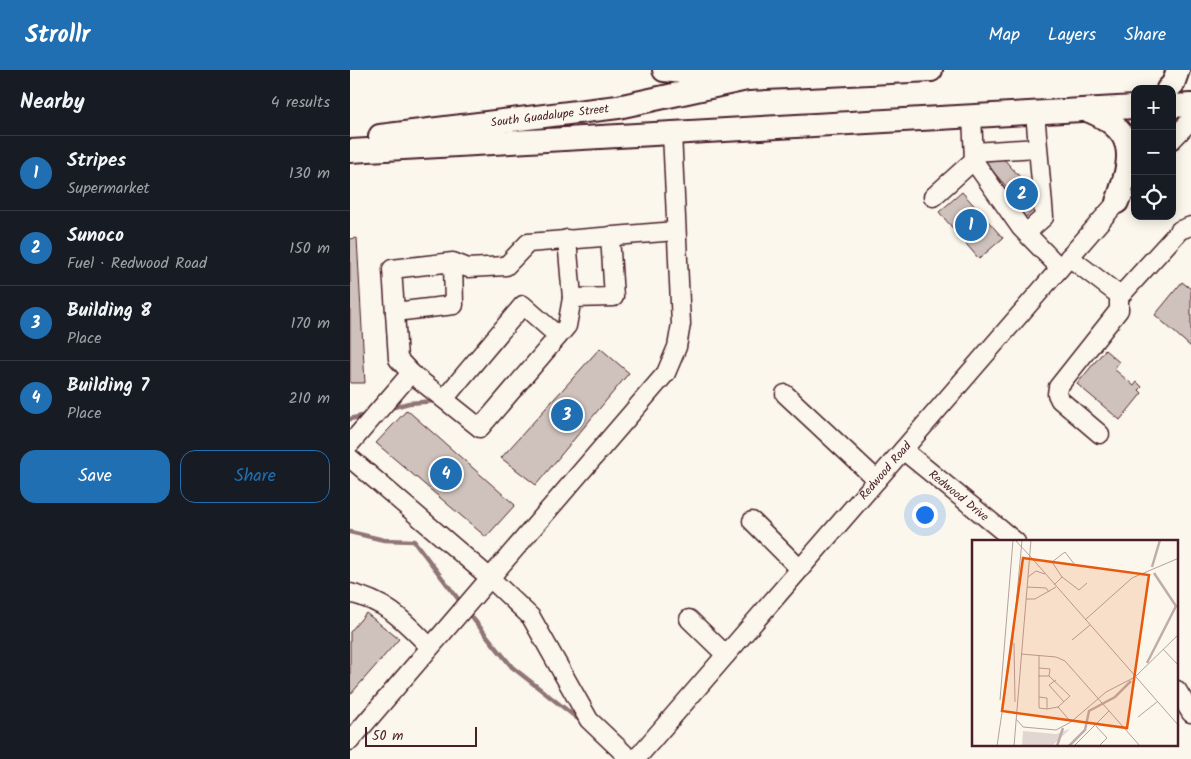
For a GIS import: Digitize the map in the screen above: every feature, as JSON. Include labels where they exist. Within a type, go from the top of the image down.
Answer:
[{"type":"main road","name":"South Guadalupe Street","points":[[664,70],[747,78],[931,70]]},
{"type":"main road","points":[[1172,85],[1178,70]]},
{"type":"main road","name":"South Guadalupe Street","points":[[350,140],[618,107],[747,78]]},
{"type":"main road","points":[[1176,106],[1191,105]]},
{"type":"main road","points":[[350,152],[1035,112],[1131,108]]},
{"type":"main road","points":[[1086,110],[1106,117],[1120,128],[1128,151],[1128,172],[1117,202]]},
{"type":"street","points":[[1026,233],[1044,217],[1035,112]]},
{"type":"street","points":[[972,116],[974,156],[1026,233],[1065,263],[1119,295]]},
{"type":"street","points":[[1176,136],[1191,120]]},
{"type":"street","points":[[350,740],[666,373],[677,347],[681,324],[672,133]]},
{"type":"street","points":[[933,197],[974,156],[1037,148]]},
{"type":"street","name":"Redwood Road","points":[[636,759],[1131,186]]},
{"type":"street","points":[[1119,295],[1122,294],[1180,230],[1191,226]]},
{"type":"street","points":[[567,239],[572,298],[567,326],[480,428],[411,373],[398,359],[392,269],[453,262],[468,268],[506,266],[528,243],[567,239],[676,231]]},
{"type":"street","points":[[572,298],[614,297],[610,236]]},
{"type":"street","points":[[395,312],[454,305],[453,262]]},
{"type":"street","points":[[1100,434],[1060,400],[1057,394],[1058,387],[1119,310],[1119,295]]},
{"type":"street","points":[[444,399],[523,305],[558,336]]},
{"type":"street","points":[[350,444],[411,373]]},
{"type":"street","points":[[784,394],[877,480]]},
{"type":"street","name":"Redwood Drive","points":[[903,450],[1014,540]]},
{"type":"street","points":[[350,458],[490,578],[531,617],[589,720],[630,759]]},
{"type":"street","points":[[752,521],[800,569]]},
{"type":"street","points":[[350,593],[373,598],[398,616],[430,647]]},
{"type":"street","points":[[689,619],[726,655]]},
{"type":"street","points":[[1178,692],[1191,712]]},
{"type":"building","points":[[989,155],[1001,156],[1029,187],[1034,210],[1021,221],[1018,200],[983,160]]},
{"type":"building","points":[[962,192],[1003,238],[979,259],[939,212]]},
{"type":"building","points":[[357,238],[365,383],[350,383],[350,239]]},
{"type":"building","points":[[1182,282],[1191,289],[1191,347],[1155,315]]},
{"type":"building","points":[[600,348],[629,373],[536,485],[501,458]]},
{"type":"building","points":[[1105,350],[1119,362],[1114,369],[1134,386],[1137,382],[1142,387],[1139,390],[1142,393],[1120,420],[1077,384]]},
{"type":"building","points":[[407,410],[515,505],[486,537],[376,443]]},
{"type":"building","points":[[366,613],[399,639],[350,695],[350,632]]},
{"type":"waterway","points":[[390,408],[409,403],[436,401]]},
{"type":"waterway","points":[[350,419],[366,415]]},
{"type":"waterway","points":[[350,532],[384,540],[414,541],[462,604]]},
{"type":"waterway","points":[[466,610],[512,667],[582,722]]},
{"type":"place","name":"Sunoco","points":[[1022,194]]},
{"type":"place","name":"Stripes","points":[[971,225]]},
{"type":"place","name":"Building 8","points":[[567,415]]},
{"type":"place","name":"Building 7","points":[[446,474]]}]
